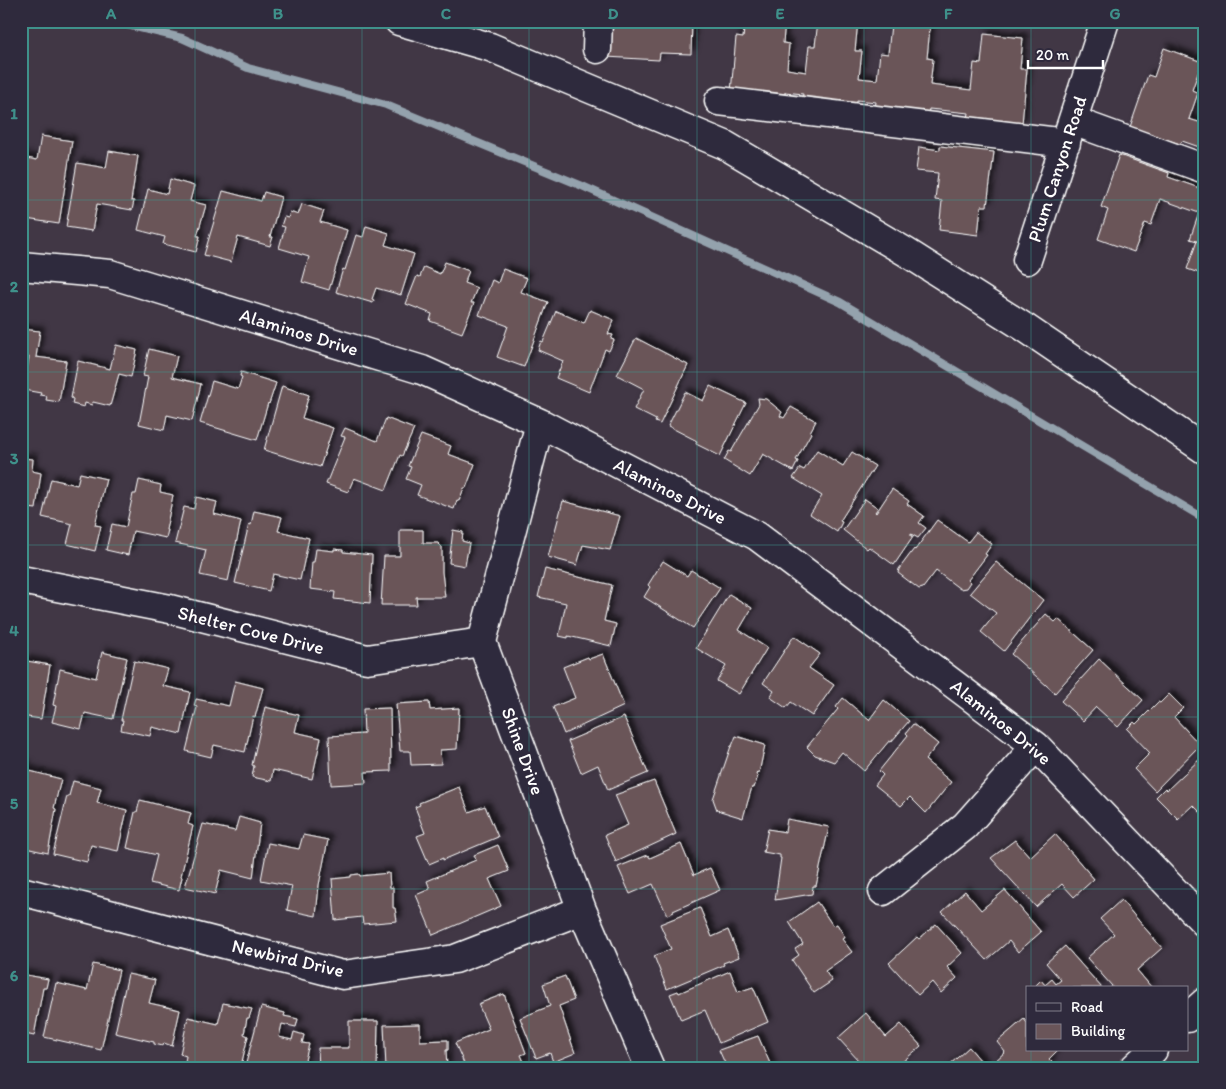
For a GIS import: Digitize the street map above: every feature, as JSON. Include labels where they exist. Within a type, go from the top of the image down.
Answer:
[{"type":"street","points":[[399,21],[490,47],[725,145],[906,252],[993,307],[1205,450]]},
{"type":"street","points":[[597,49],[598,21]]},
{"type":"street","name":"Plum Canyon Road","points":[[1027,260],[1106,21]]},
{"type":"street","points":[[719,101],[1069,132],[1205,169]]},
{"type":"street","name":"Alaminos Drive","points":[[21,266],[110,274],[422,370],[540,423],[757,536],[1036,746],[1205,923]]},
{"type":"street","points":[[482,642],[540,423]]},
{"type":"street","name":"Shelter Cove Drive","points":[[21,580],[170,609],[367,659],[482,642]]},
{"type":"street","name":"Shine Drive","points":[[482,642],[582,910],[650,1068]]},
{"type":"street","points":[[884,891],[965,826],[1036,746]]},
{"type":"street","name":"Newbird Drive","points":[[21,891],[343,975],[455,959],[582,910]]},
{"type":"street","points":[[1188,1017],[1205,1002]]},
{"type":"street","points":[[1134,1068],[1151,1052]]},
{"type":"building","points":[[549,21],[573,21],[572,24]]},
{"type":"building","points":[[608,21],[692,21],[691,54],[660,53],[659,60],[606,57]]},
{"type":"building","points":[[745,21],[785,21],[783,43],[789,44],[787,69],[806,72],[809,46],[815,46],[818,21],[858,21],[855,51],[862,51],[859,78],[877,80],[880,53],[888,54],[891,24],[930,28],[927,58],[933,59],[930,85],[971,90],[974,63],[981,64],[984,34],[1023,38],[1020,69],[1027,69],[1022,124],[968,118],[969,113],[929,109],[928,114],[875,108],[876,102],[857,100],[856,106],[802,100],[803,94],[785,92],[785,98],[731,92],[736,37],[743,38]]},
{"type":"building","points":[[1164,48],[1202,62],[1192,90],[1198,93],[1189,119],[1205,124],[1205,149],[1182,141],[1180,144],[1130,127],[1148,75],[1154,77]]},
{"type":"building","points":[[41,136],[72,141],[59,224],[26,219],[29,201],[21,200],[21,157],[37,160]]},
{"type":"building","points":[[940,146],[994,152],[987,206],[981,206],[978,235],[939,230],[942,201],[935,200],[938,173],[916,171],[919,147],[940,150]]},
{"type":"building","points":[[109,151],[138,156],[131,201],[134,201],[132,210],[97,204],[92,231],[66,227],[77,163],[106,168]]},
{"type":"building","points":[[1119,155],[1169,173],[1168,177],[1205,190],[1205,275],[1187,269],[1197,241],[1190,239],[1199,213],[1160,199],[1151,225],[1145,223],[1134,252],[1098,239],[1108,210],[1101,207]]},
{"type":"building","points":[[170,179],[194,186],[190,201],[206,205],[197,236],[200,236],[196,252],[163,244],[165,237],[138,230],[148,189],[167,194]]},
{"type":"building","points":[[223,191],[261,201],[264,192],[281,197],[270,237],[273,237],[270,246],[238,237],[231,262],[204,255]]},
{"type":"building","points":[[302,204],[324,211],[320,222],[347,230],[329,290],[302,282],[309,257],[279,248],[285,227],[281,226],[284,217],[288,218],[290,212],[298,215]]},
{"type":"building","points":[[366,226],[389,233],[385,245],[414,254],[401,295],[376,288],[372,299],[374,300],[373,303],[336,292],[356,235],[363,237]]},
{"type":"building","points":[[445,262],[469,271],[464,283],[477,288],[471,303],[474,303],[462,333],[430,321],[432,314],[406,304],[417,276],[420,277],[424,267],[440,274]]},
{"type":"building","points":[[503,269],[527,278],[521,292],[548,302],[524,367],[497,357],[508,326],[479,315],[492,280],[498,283]]},
{"type":"building","points":[[590,310],[614,320],[608,334],[613,335],[611,339],[614,340],[609,351],[605,349],[589,392],[556,378],[563,361],[538,350],[556,311],[584,323]]},
{"type":"building","points":[[21,329],[40,331],[36,357],[66,361],[59,402],[46,400],[47,396],[40,395],[41,393],[24,390],[29,357],[21,356]]},
{"type":"building","points":[[636,338],[688,365],[660,424],[634,409],[644,389],[617,375]]},
{"type":"building","points":[[116,345],[137,350],[131,377],[119,374],[110,406],[93,402],[92,405],[85,403],[84,407],[72,404],[73,399],[71,398],[78,361],[110,369]]},
{"type":"building","points":[[149,349],[177,356],[172,377],[201,384],[192,421],[167,415],[164,430],[139,424],[148,377],[143,376]]},
{"type":"building","points":[[241,372],[276,383],[257,440],[200,423],[212,381],[238,389],[242,377],[240,376]]},
{"type":"building","points":[[282,386],[309,395],[302,418],[333,428],[320,467],[264,450]]},
{"type":"building","points":[[710,386],[746,403],[720,456],[696,444],[697,441],[668,426],[685,392],[703,401]]},
{"type":"building","points":[[758,398],[766,399],[782,412],[780,416],[784,418],[791,407],[816,421],[796,460],[798,461],[793,471],[763,454],[750,476],[724,460],[729,451],[731,452],[759,404]]},
{"type":"building","points":[[386,418],[414,429],[402,456],[400,455],[386,490],[354,478],[348,492],[326,484],[345,437],[341,436],[345,428],[377,441]]},
{"type":"building","points":[[421,435],[451,446],[448,454],[475,464],[466,488],[464,488],[459,501],[457,500],[454,509],[417,495],[421,485],[406,479],[411,467],[408,466]]},
{"type":"building","points":[[817,450],[843,466],[852,452],[875,466],[840,521],[842,522],[837,532],[810,514],[822,496],[793,478],[800,468],[804,470]]},
{"type":"building","points":[[21,458],[33,459],[32,471],[41,473],[36,509],[21,507]]},
{"type":"building","points":[[80,473],[106,479],[95,525],[101,526],[95,551],[67,544],[72,524],[42,517],[51,479],[77,485]]},
{"type":"building","points":[[139,480],[161,485],[160,492],[173,495],[166,538],[133,531],[128,555],[106,550],[112,524],[126,527],[133,494],[136,494]]},
{"type":"building","points":[[892,489],[909,501],[907,504],[924,516],[919,523],[926,528],[918,538],[911,534],[913,537],[894,565],[869,547],[867,549],[843,530],[865,499],[878,508],[876,513]]},
{"type":"building","points":[[196,497],[217,502],[214,514],[241,521],[228,581],[200,575],[206,550],[175,543],[184,507],[194,509]]},
{"type":"building","points":[[563,501],[620,516],[610,550],[583,545],[577,565],[548,557]]},
{"type":"building","points":[[254,511],[282,517],[278,531],[309,538],[300,580],[273,574],[269,591],[235,583],[249,524],[251,525]]},
{"type":"building","points":[[937,520],[968,542],[976,532],[992,544],[985,554],[987,555],[968,580],[970,582],[966,588],[960,589],[936,571],[923,588],[919,589],[898,573],[899,569]]},
{"type":"building","points":[[400,530],[423,530],[423,543],[438,543],[442,547],[445,597],[416,597],[417,605],[381,605],[384,556],[400,556]]},
{"type":"building","points":[[453,530],[463,532],[462,541],[469,543],[465,566],[449,563]]},
{"type":"building","points":[[316,549],[334,551],[334,549],[343,550],[343,552],[372,555],[370,603],[334,599],[335,592],[310,589],[312,562],[314,562]]},
{"type":"building","points":[[663,561],[687,576],[691,570],[720,588],[693,628],[644,597],[650,587],[648,585]]},
{"type":"building","points":[[996,562],[1043,600],[1004,651],[981,632],[996,613],[970,593]]},
{"type":"building","points":[[545,569],[612,585],[604,621],[616,624],[611,646],[568,636],[568,638],[559,636],[566,603],[538,597]]},
{"type":"building","points":[[729,594],[752,608],[739,630],[767,648],[739,694],[717,681],[726,666],[696,648]]},
{"type":"building","points":[[1046,614],[1055,622],[1058,619],[1093,650],[1055,693],[1011,654]]},
{"type":"building","points":[[794,636],[820,654],[809,668],[834,685],[812,716],[791,702],[786,708],[770,697],[774,691],[763,683]]},
{"type":"building","points":[[102,652],[127,658],[113,719],[85,713],[81,729],[52,722],[56,706],[53,705],[60,669],[96,678]]},
{"type":"building","points":[[603,654],[624,706],[564,734],[553,707],[575,698],[563,667],[588,657],[589,659]]},
{"type":"building","points":[[1099,659],[1143,700],[1118,727],[1096,707],[1083,721],[1061,701]]},
{"type":"building","points":[[21,660],[50,665],[41,719],[21,716]]},
{"type":"building","points":[[134,661],[168,669],[163,686],[190,692],[181,734],[152,727],[150,736],[121,730],[123,720],[121,720]]},
{"type":"building","points":[[235,681],[263,688],[255,717],[253,716],[245,752],[214,745],[211,757],[186,751],[197,707],[194,706],[196,699],[229,706]]},
{"type":"building","points":[[1169,694],[1183,708],[1174,717],[1200,745],[1155,791],[1134,769],[1150,753],[1127,729],[1134,722],[1136,724]]},
{"type":"building","points":[[843,698],[869,720],[884,700],[909,721],[864,771],[842,752],[834,762],[815,755],[807,747],[838,709],[836,707]]},
{"type":"building","points":[[429,702],[430,710],[459,708],[457,749],[440,750],[441,764],[411,765],[410,751],[400,751],[396,704]]},
{"type":"building","points":[[265,707],[299,715],[295,732],[321,738],[312,779],[273,770],[271,781],[252,777],[254,766],[252,765]]},
{"type":"building","points":[[390,708],[391,771],[365,772],[366,783],[331,785],[329,736],[364,734],[363,709]]},
{"type":"building","points":[[624,717],[648,773],[608,790],[598,765],[581,773],[568,741]]},
{"type":"building","points":[[913,724],[938,744],[925,760],[951,782],[926,813],[910,797],[901,806],[875,785],[883,775],[879,771],[908,735],[906,733]]},
{"type":"building","points":[[736,736],[765,745],[759,773],[757,772],[756,775],[758,776],[754,788],[752,787],[743,818],[717,810],[713,799]]},
{"type":"building","points":[[1201,758],[1205,762],[1205,817],[1193,805],[1178,819],[1156,797],[1165,788],[1167,790]]},
{"type":"building","points":[[21,765],[27,766],[26,770],[61,779],[54,808],[56,809],[48,853],[21,847],[24,822],[21,822]]},
{"type":"building","points":[[73,781],[101,788],[97,803],[127,810],[118,851],[91,845],[87,862],[53,854],[67,796],[69,796]]},
{"type":"building","points":[[654,781],[676,834],[616,862],[605,835],[628,825],[615,795]]},
{"type":"building","points":[[459,787],[469,812],[485,806],[498,837],[429,864],[417,836],[425,833],[415,807],[420,805],[419,803]]},
{"type":"building","points":[[140,800],[191,813],[188,824],[193,826],[179,890],[150,883],[157,855],[127,848],[135,812],[137,812]]},
{"type":"building","points":[[239,817],[260,823],[253,878],[221,870],[215,894],[185,887],[203,824],[235,831]]},
{"type":"building","points":[[787,819],[829,827],[816,886],[813,886],[812,894],[775,900],[781,858],[780,855],[763,852],[768,829],[785,832]]},
{"type":"building","points":[[1055,834],[1094,879],[1074,897],[1062,884],[1036,907],[991,858],[1015,840],[1030,857]]},
{"type":"building","points":[[303,835],[328,840],[319,885],[316,916],[287,910],[292,886],[261,880],[268,843],[299,849]]},
{"type":"building","points":[[681,844],[694,875],[710,868],[720,890],[667,915],[653,884],[630,894],[618,867],[648,855],[650,858]]},
{"type":"building","points":[[498,845],[509,871],[489,879],[501,906],[433,935],[416,895],[430,889],[427,881],[476,860],[474,855]]},
{"type":"building","points":[[389,873],[390,888],[393,887],[393,908],[395,908],[397,921],[363,924],[362,917],[335,920],[332,879],[359,874],[360,876]]},
{"type":"building","points":[[1005,890],[1041,932],[1018,952],[1009,941],[987,960],[942,912],[965,891],[981,910]]},
{"type":"building","points":[[1121,900],[1162,948],[1137,970],[1150,986],[1112,986],[1087,958],[1114,934],[1100,919]]},
{"type":"building","points":[[817,902],[833,926],[837,924],[845,937],[842,939],[852,952],[825,971],[832,981],[814,993],[792,960],[799,955],[795,949],[803,944],[789,922]]},
{"type":"building","points":[[700,908],[712,937],[728,930],[739,957],[667,989],[654,956],[671,949],[660,924]]},
{"type":"building","points":[[936,924],[962,953],[947,967],[957,978],[941,993],[932,982],[918,995],[889,963],[917,937],[919,939]]},
{"type":"building","points":[[1065,946],[1100,986],[1035,986],[1041,980],[1045,985],[1052,979],[1056,984],[1061,980],[1046,963]]},
{"type":"building","points":[[93,964],[119,970],[101,1050],[44,1037],[56,983],[87,990]]},
{"type":"building","points":[[730,971],[738,992],[753,987],[768,1022],[719,1043],[705,1010],[681,1020],[670,994],[678,991],[679,993]]},
{"type":"building","points":[[21,974],[48,979],[46,988],[43,988],[34,1036],[21,1033]]},
{"type":"building","points":[[128,974],[155,980],[149,1003],[180,1010],[172,1046],[164,1043],[163,1046],[154,1044],[154,1042],[115,1033]]},
{"type":"building","points":[[565,976],[574,1000],[559,1006],[575,1053],[553,1062],[550,1053],[536,1058],[520,1018],[550,1006],[543,984]]},
{"type":"building","points":[[504,994],[526,1053],[521,1055],[525,1064],[515,1068],[506,1068],[504,1063],[499,1065],[500,1068],[466,1068],[455,1043],[489,1029],[478,1004]]},
{"type":"building","points":[[223,1003],[252,1009],[249,1018],[247,1018],[244,1034],[248,1036],[241,1066],[232,1064],[231,1068],[184,1068],[186,1056],[180,1054],[188,1017],[218,1024]]},
{"type":"building","points":[[261,1007],[285,1013],[284,1016],[298,1019],[296,1027],[282,1024],[279,1037],[292,1040],[294,1032],[304,1035],[302,1043],[309,1044],[303,1068],[245,1067]]},
{"type":"building","points":[[866,1013],[886,1037],[901,1024],[921,1046],[895,1068],[851,1068],[859,1061],[838,1038]]},
{"type":"building","points":[[1024,1019],[1026,1022],[1026,1052],[1056,1052],[1049,1059],[1052,1062],[1045,1068],[998,1068],[994,1062],[1005,1052],[997,1042]]},
{"type":"building","points":[[349,1021],[378,1021],[377,1068],[319,1068],[318,1048],[349,1048]]},
{"type":"building","points":[[420,1024],[420,1041],[448,1040],[448,1050],[446,1050],[447,1068],[386,1068],[384,1025]]},
{"type":"building","points":[[758,1036],[772,1068],[727,1068],[719,1050]]},
{"type":"building","points":[[969,1047],[987,1068],[946,1068]]},
{"type":"waterway","points":[[110,21],[182,38],[248,68],[386,105],[580,185],[840,302],[1205,519]]}]
